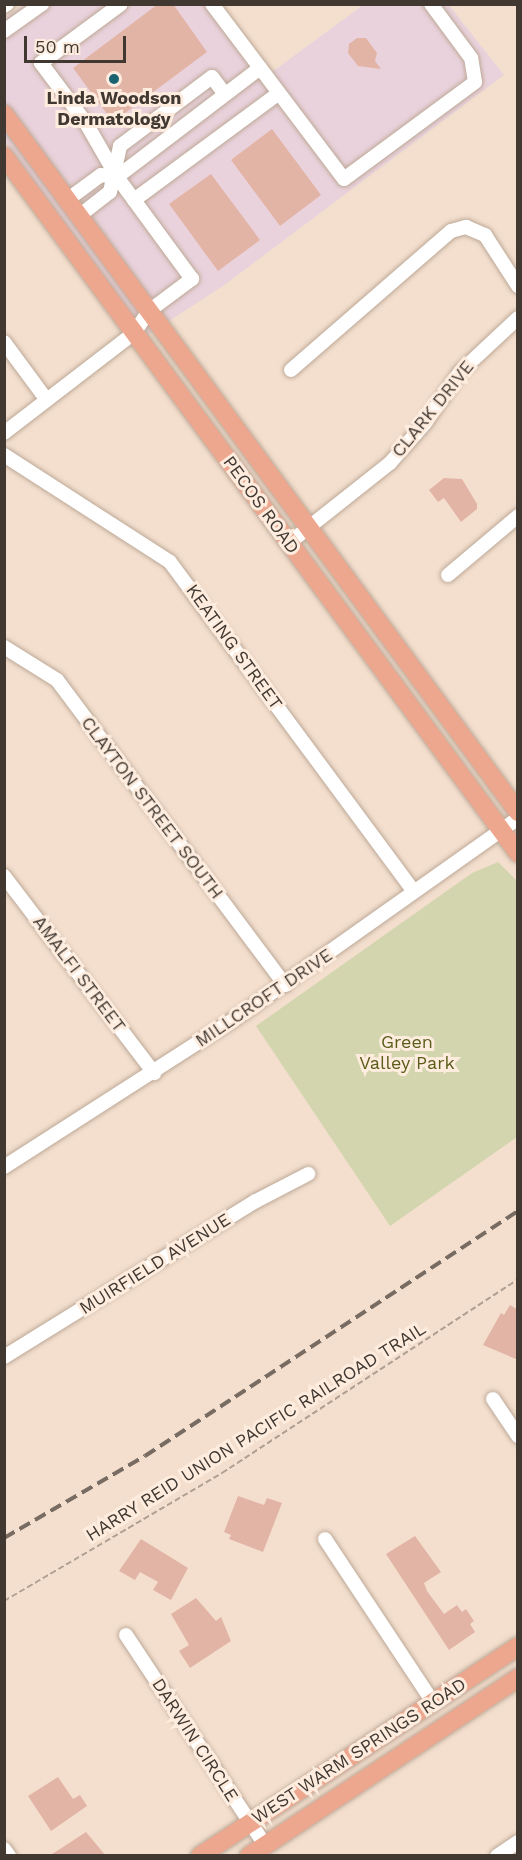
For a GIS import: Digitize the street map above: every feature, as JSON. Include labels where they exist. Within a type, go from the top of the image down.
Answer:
[{"type":"main road","name":"PECOS ROAD","points":[[4,114],[518,812]]},
{"type":"main road","name":"PECOS ROAD","points":[[4,156],[518,853]]},
{"type":"main road","name":"WEST WARM SPRINGS ROAD","points":[[200,1856],[518,1646]]},
{"type":"main road","name":"WEST WARM SPRINGS ROAD","points":[[249,1856],[518,1678]]},
{"type":"street","points":[[4,31],[42,4]]},
{"type":"street","points":[[4,433],[134,333],[149,311],[192,279],[117,177],[86,123],[41,63],[121,4]]},
{"type":"street","points":[[212,4],[344,179],[475,82],[474,63],[431,4]]},
{"type":"street","points":[[67,200],[101,175],[117,177],[260,68]]},
{"type":"street","points":[[79,216],[110,192],[117,177],[120,146],[212,77],[225,94]]},
{"type":"street","points":[[134,200],[279,93]]},
{"type":"street","points":[[291,370],[451,231],[466,227],[485,235],[518,286]]},
{"type":"street","name":"CLARK DRIVE","points":[[289,543],[390,463],[425,423],[460,372],[518,318]]},
{"type":"street","points":[[4,342],[46,399]]},
{"type":"street","name":"KEATING STREET","points":[[4,455],[171,562],[414,892]]},
{"type":"street","points":[[448,575],[518,516]]},
{"type":"street","name":"CLAYTON STREET SOUTH","points":[[4,647],[57,681],[285,985]]},
{"type":"street","name":"MILLCROFT DRIVE","points":[[4,1167],[154,1073],[285,985],[518,818]]},
{"type":"street","name":"AMALFI STREET","points":[[4,876],[154,1073]]},
{"type":"street","name":"MUIRFIELD AVENUE","points":[[4,1357],[256,1201],[308,1174]]},
{"type":"street","points":[[493,1399],[518,1436]]},
{"type":"street","points":[[325,1539],[433,1702]]},
{"type":"street","name":"DARWIN CIRCLE","points":[[126,1635],[265,1845]]},
{"type":"street","points":[[497,1856],[518,1842]]},
{"type":"street","points":[[4,1849],[9,1856]]},
{"type":"path","name":"HARRY REID UNION PACIFIC RAILROAD TRAIL","points":[[4,1601],[222,1473],[518,1279]]},
{"type":"shaded area","points":[[24,5],[204,5],[261,80],[363,5],[449,5],[504,75],[223,286],[146,336],[5,141],[4,18]]},
{"type":"green space","name":"Green Valley Park","points":[[498,862],[517,881],[517,1137],[390,1226],[256,1026],[472,873]]},
{"type":"building","points":[[158,4],[173,4],[207,52],[113,122],[73,68]]},
{"type":"building","points":[[357,38],[366,38],[377,53],[375,61],[381,69],[358,66],[348,53],[349,44]]},
{"type":"building","points":[[272,129],[321,195],[280,226],[231,160]]},
{"type":"building","points":[[211,174],[260,240],[218,271],[169,204]]},
{"type":"building","points":[[444,478],[462,479],[477,504],[477,509],[461,522],[444,498],[438,502],[429,490]]},
{"type":"building","points":[[510,1305],[518,1310],[518,1360],[483,1345],[501,1313],[504,1315]]},
{"type":"building","points":[[238,1496],[264,1505],[267,1498],[282,1503],[263,1552],[229,1539],[231,1535],[224,1532]]},
{"type":"building","points":[[415,1536],[441,1572],[424,1583],[427,1591],[444,1614],[457,1605],[462,1612],[466,1609],[474,1621],[470,1624],[475,1632],[449,1650],[386,1554]]},
{"type":"building","points":[[141,1539],[188,1568],[171,1600],[153,1590],[158,1582],[140,1572],[135,1580],[119,1571]]},
{"type":"building","points":[[196,1598],[216,1621],[221,1617],[231,1641],[190,1668],[179,1651],[189,1645],[171,1614]]},
{"type":"building","points":[[58,1777],[73,1799],[80,1795],[87,1806],[51,1831],[28,1796]]},
{"type":"building","points":[[86,1832],[106,1856],[49,1856],[63,1847]]},
{"type":"railway","points":[[4,1538],[145,1456],[518,1211]]},
{"type":"place","name":"Linda Woodson Dermatology","points":[[114,79]]}]
